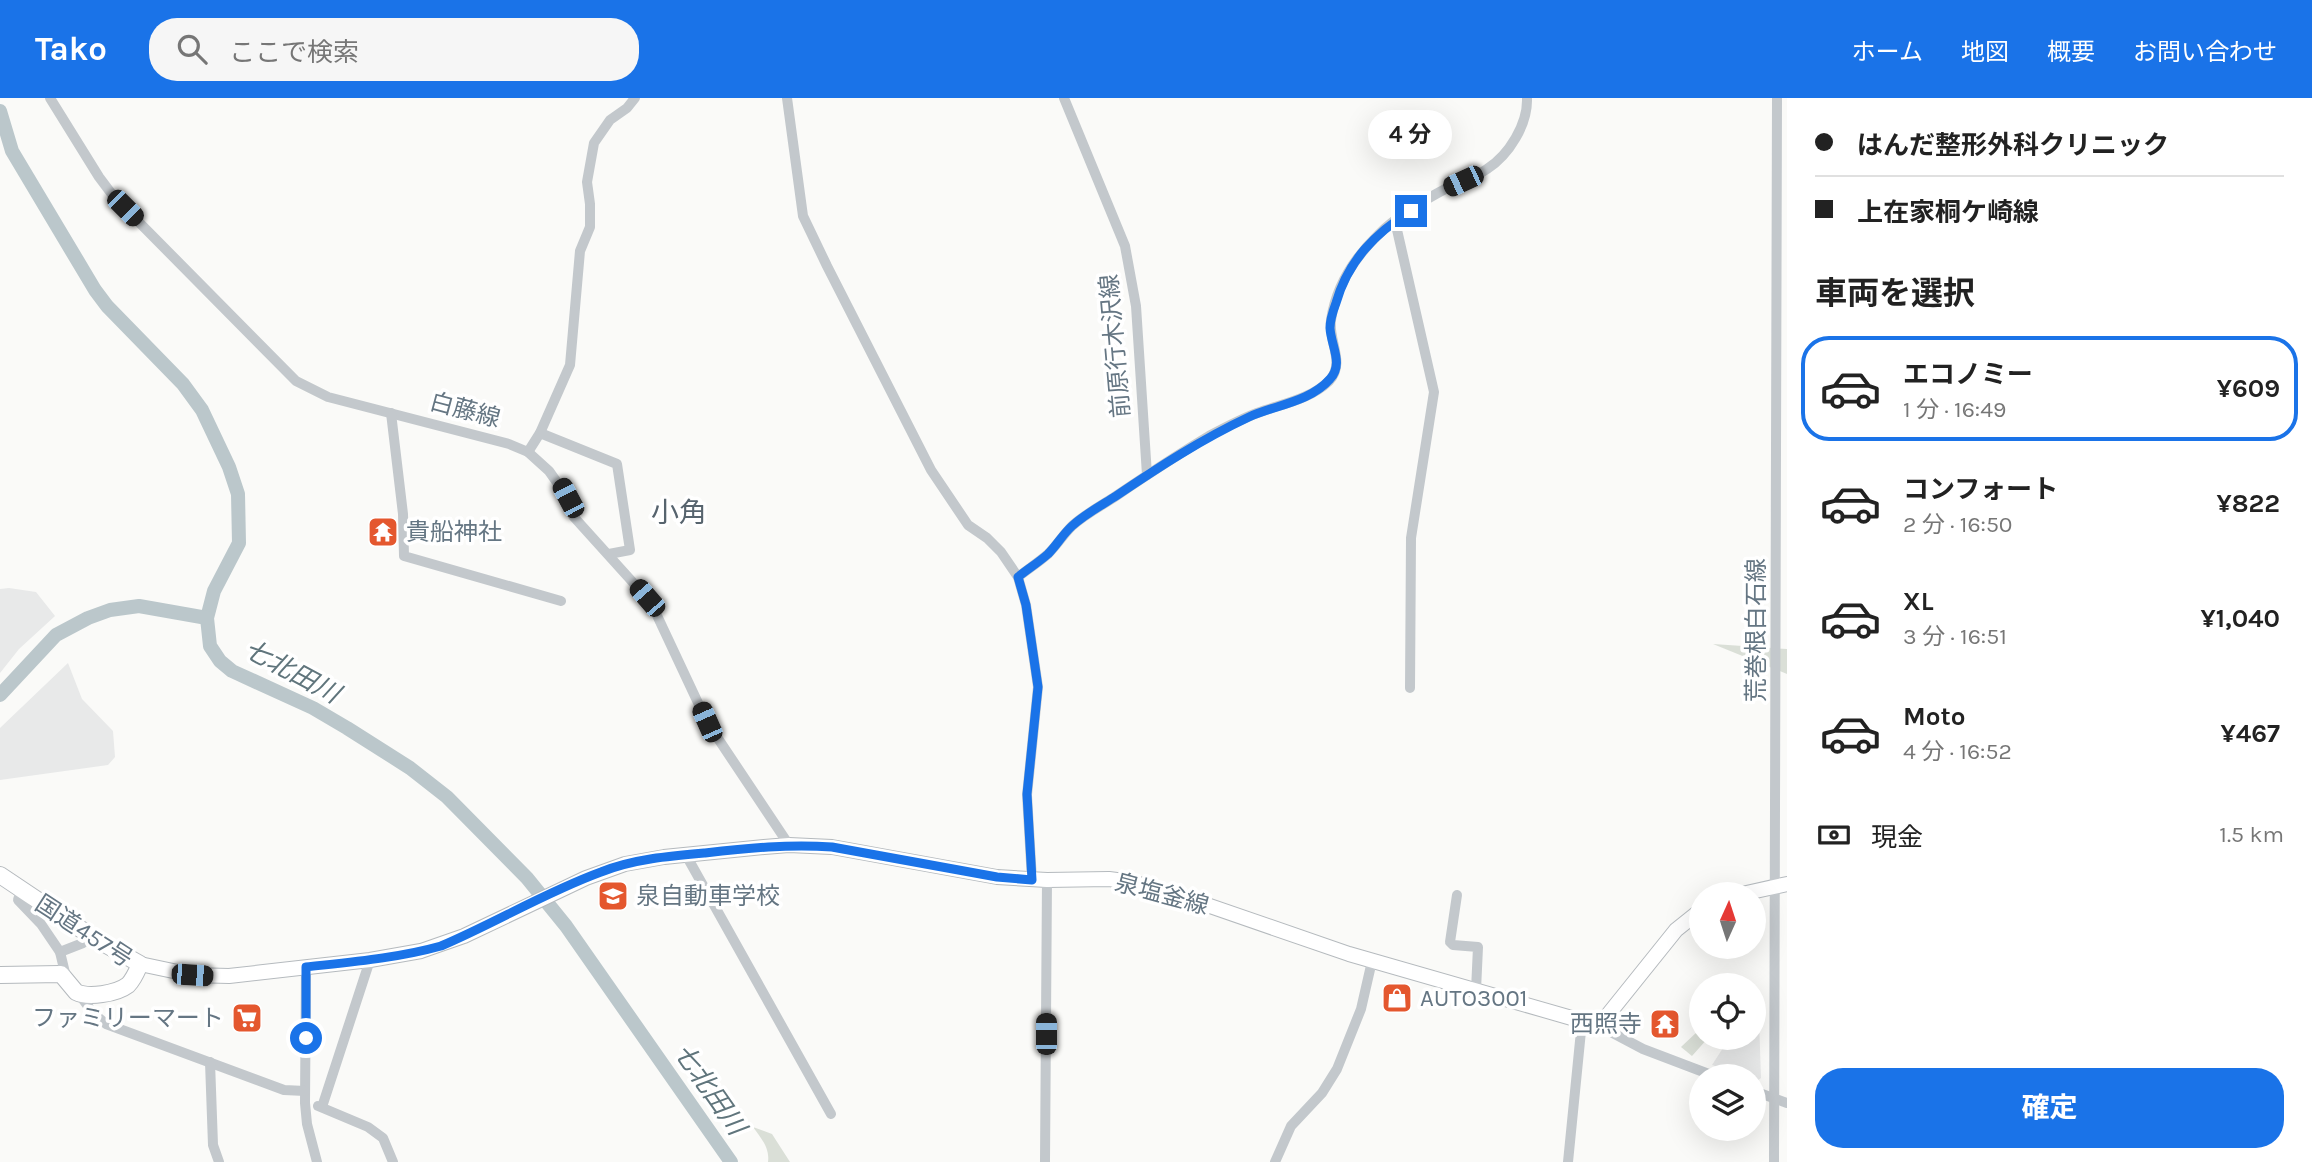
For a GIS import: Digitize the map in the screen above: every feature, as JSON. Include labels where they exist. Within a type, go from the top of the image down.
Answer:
[{"type":"highway","name":"国道457号","points":[[0,875],[94,938],[140,964],[133,979],[122,988],[90,995],[79,994],[66,977],[56,973],[0,975]]},
{"type":"main road","name":"泉塩釜線","points":[[370,960],[441,946],[565,887],[625,864],[789,845],[832,847],[997,877],[1040,880],[1109,879],[1132,882],[1372,961],[1587,1022]]},
{"type":"main road","points":[[1587,1022],[1602,1020],[1607,1016],[1676,930],[1689,920]]},
{"type":"main road","points":[[140,964],[172,972],[211,977],[370,960]]},
{"type":"street","name":"白藤線","points":[[50,98],[114,197],[296,380],[328,397],[509,444],[539,460],[560,484],[568,498],[573,516],[609,554],[654,609],[707,722],[789,845]]},
{"type":"street","points":[[527,452],[540,433],[570,365],[580,251],[590,227],[587,182],[592,151],[601,131],[635,98]]},
{"type":"street","points":[[787,98],[803,216],[931,470],[968,525],[988,538],[1001,552],[1018,577],[1026,605],[1038,687],[1027,794],[1040,880],[1045,1162]]},
{"type":"street","name":"前原行木沢線","points":[[1064,98],[1125,246],[1136,306],[1147,475]]},
{"type":"street","points":[[1018,577],[1048,554],[1073,526],[1147,475],[1212,434],[1255,414],[1296,401],[1330,379],[1336,369],[1337,360],[1330,331],[1331,319],[1340,287],[1350,265],[1381,231],[1395,221],[1494,163],[1508,148],[1523,124],[1527,98]]},
{"type":"street","name":"荒巻根白石線","points":[[1774,1162],[1782,885],[1782,214],[1777,98]]},
{"type":"street","points":[[1395,221],[1434,392],[1411,538],[1410,688]]},
{"type":"street","points":[[391,413],[403,514],[404,556],[561,601]]},
{"type":"street","points":[[540,433],[617,464],[630,550],[609,554]]},
{"type":"street","points":[[686,855],[831,1114]]},
{"type":"street","points":[[21,890],[18,900],[41,925],[60,952],[66,977]]},
{"type":"street","points":[[1457,895],[1450,942],[1453,945],[1478,947],[1476,990]]},
{"type":"street","points":[[60,952],[83,943]]},
{"type":"street","points":[[322,1107],[370,960]]},
{"type":"street","points":[[1275,1162],[1291,1126],[1322,1093],[1337,1069],[1361,1009],[1372,961]]},
{"type":"street","points":[[306,967],[305,1103],[307,1124],[317,1162]]},
{"type":"street","points":[[79,994],[93,1013],[106,1024],[284,1090],[305,1091]]},
{"type":"street","points":[[1568,1162],[1587,1022],[1643,1049],[1689,1066]]},
{"type":"street","points":[[210,1062],[212,1145],[219,1162]]},
{"type":"street","points":[[1766,1096],[1787,1103]]},
{"type":"street","points":[[305,1103],[322,1107],[368,1128],[383,1138],[393,1162]]},
{"type":"shaded area","points":[[0,589],[36,592],[55,616],[19,649],[0,673]]},
{"type":"shaded area","points":[[1713,644],[1787,649],[1787,674]]},
{"type":"shaded area","points":[[68,663],[82,699],[113,731],[115,757],[108,765],[0,780],[0,728]]},
{"type":"shaded area","points":[[1689,1039],[1689,1050],[1697,1050],[1692,1056],[1681,1047]]},
{"type":"shaded area","points":[[1722,1050],[1760,1050],[1761,1064],[1713,1064]]},
{"type":"shaded area","points":[[753,1127],[772,1134],[790,1162],[768,1162],[766,1148]]},
{"type":"waterway","name":"七北田川","points":[[0,111],[12,151],[95,290],[107,306],[183,384],[202,410],[229,467],[238,494],[239,543],[214,591],[207,618],[210,646],[220,661],[232,671],[313,708],[347,728],[410,768],[447,797],[527,878],[566,926],[731,1162]]},
{"type":"waterway","points":[[0,695],[56,635],[88,618],[110,610],[139,606],[207,618]]},
{"type":"place","name":"貴船神社","points":[[383,532]]},
{"type":"place","name":"泉自動車学校","points":[[613,896]]},
{"type":"place","name":"AUTO3001","points":[[1397,998]]},
{"type":"place","name":"ファミリーマート","points":[[247,1018]]},
{"type":"place","name":"西照寺","points":[[1665,1024]]},
{"type":"district","name":"小角","points":[[679,512]]},
{"type":"route","points":[[306,1038],[306,967],[370,960],[441,946],[586,878],[625,864],[664,857],[789,845],[832,847],[997,877],[1032,880],[1027,794],[1038,687],[1026,605],[1018,577],[1048,554],[1073,526],[1170,460],[1212,434],[1255,414],[1296,401],[1320,388],[1330,379],[1336,369],[1337,360],[1330,331],[1331,319],[1340,287],[1350,265],[1381,231],[1411,211]]}]
